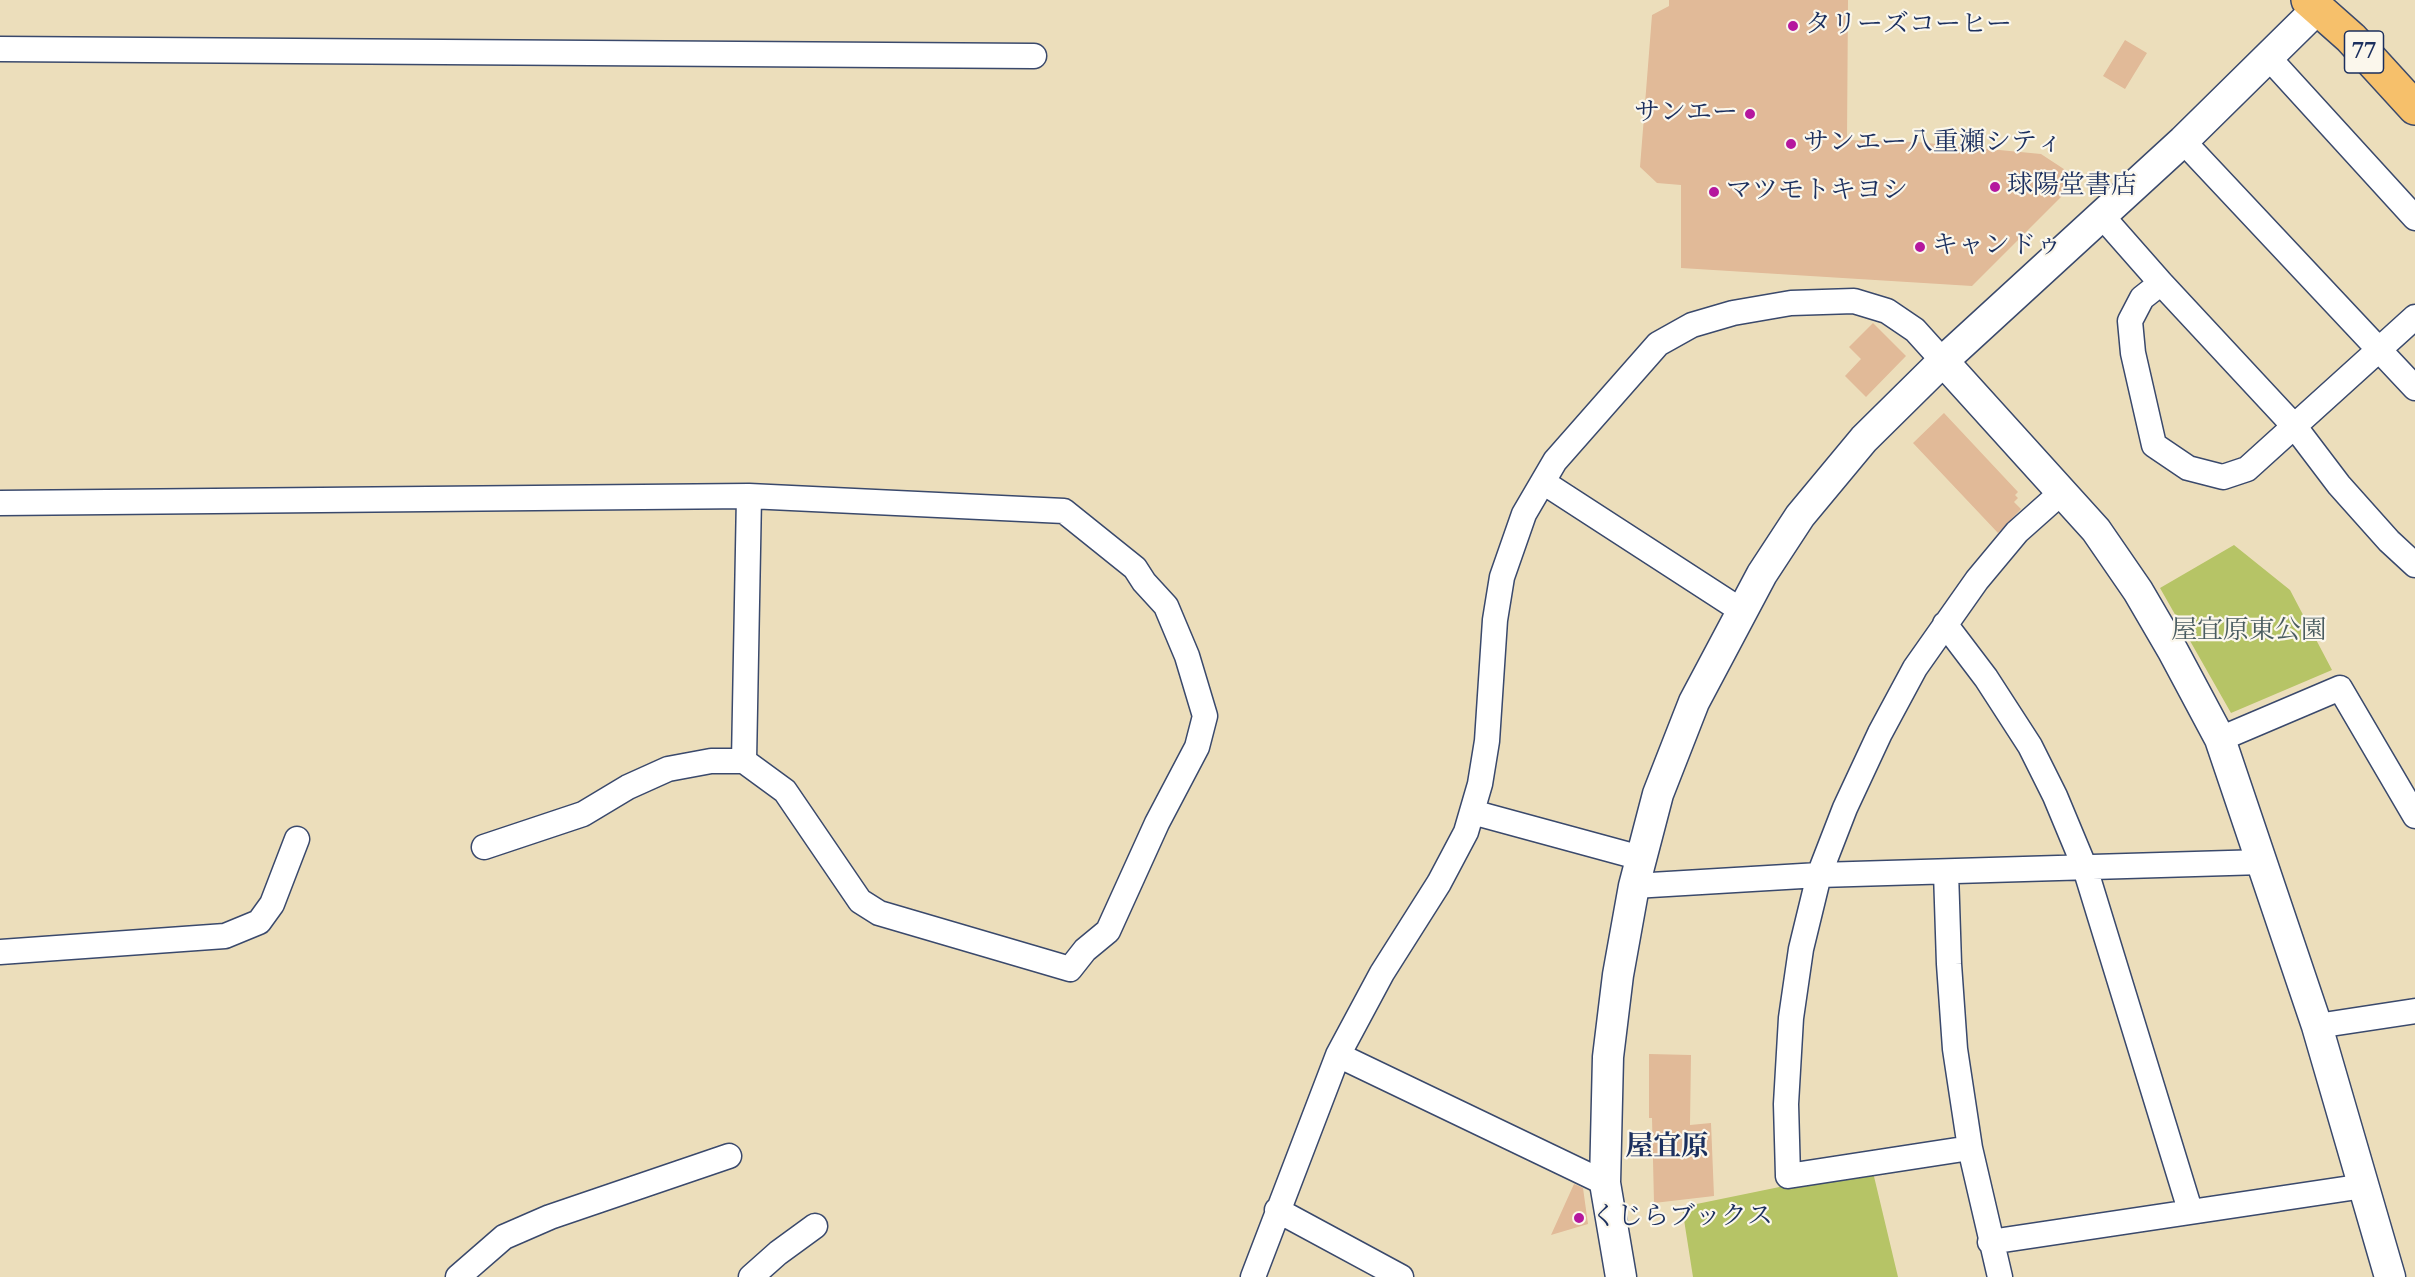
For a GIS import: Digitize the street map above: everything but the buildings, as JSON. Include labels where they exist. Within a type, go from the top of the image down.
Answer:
[{"type":"main road","name":"77","points":[[2317,3],[2415,108]]},
{"type":"street","points":[[1621,1277],[1605,1183],[1608,1057],[1618,975],[1637,872],[1658,794],[1694,702],[1762,574],[1800,516],[1864,439],[1943,361],[2183,141],[2269,58],[2317,3]]},
{"type":"street","points":[[0,50],[1034,56]]},
{"type":"street","points":[[2269,58],[2415,218]]},
{"type":"street","points":[[2183,141],[2415,388]]},
{"type":"street","points":[[2103,216],[2161,283],[2295,427],[2339,485],[2389,541],[2415,565]]},
{"type":"street","points":[[2161,283],[2142,298],[2130,321],[2133,352],[2154,445],[2188,468],[2223,477],[2247,469],[2415,317]]},
{"type":"street","points":[[1253,1277],[1338,1055],[1382,973],[1439,883],[1466,832],[1480,784],[1487,741],[1495,620],[1502,577],[1524,514],[1555,461],[1658,344],[1692,325],[1733,313],[1791,303],[1854,301],[1887,311],[1915,330],[2096,530],[2138,591],[2173,651],[2220,739],[2264,862],[2317,1026],[2390,1277]]},
{"type":"street","points":[[1543,482],[1743,611]]},
{"type":"street","points":[[1970,1148],[1788,1176],[1786,1104],[1791,1017],[1801,949],[1819,875],[1845,808],[1880,733],[1915,668],[1977,580],[2017,532],[2062,492]]},
{"type":"street","points":[[0,503],[749,495],[1064,512],[1136,568],[1144,582],[1166,606],[1186,656],[1205,716],[1197,747],[1157,823],[1108,931],[1085,950],[1070,969],[879,913],[860,901],[785,791],[744,760],[711,761],[668,770],[627,787],[583,814],[484,847]]},
{"type":"street","points":[[744,760],[749,495]]},
{"type":"street","points":[[1945,624],[1986,678],[2030,746],[2055,796],[2085,868],[2190,1210]]},
{"type":"street","points":[[2220,739],[2340,688],[2415,816]]},
{"type":"street","points":[[1472,812],[1637,872],[1819,875],[2264,862]]},
{"type":"street","points":[[0,952],[225,936],[258,922],[272,904],[297,839]]},
{"type":"street","points":[[1946,872],[1955,1049],[1970,1148],[1990,1242],[2000,1277]]},
{"type":"street","points":[[2317,1026],[2415,1011]]},
{"type":"street","points":[[1338,1055],[1605,1183]]},
{"type":"street","points":[[458,1277],[504,1237],[550,1217],[729,1155]]},
{"type":"street","points":[[1990,1242],[2190,1210],[2364,1186]]},
{"type":"street","points":[[1277,1210],[1396,1276]]},
{"type":"street","points":[[752,1277],[778,1253],[815,1226]]},
{"type":"green space","name":"屋宜原東公園","points":[[2234,545],[2290,590],[2332,670],[2231,713],[2160,588]]},
{"type":"green space","points":[[1872,1168],[1898,1277],[1693,1277],[1682,1207]]},
{"type":"place","name":"タリーズコーヒー","points":[[1793,26]]},
{"type":"place","name":"サンエー","points":[[1750,114]]},
{"type":"place","name":"サンエー八重瀬シティ","points":[[1791,144]]},
{"type":"place","name":"球陽堂書店","points":[[1995,187]]},
{"type":"place","name":"マツモトキヨシ","points":[[1714,192]]},
{"type":"place","name":"キャンドゥ","points":[[1920,247]]},
{"type":"place","name":"くじらブックス","points":[[1579,1218]]},
{"type":"district","name":"屋宜原","points":[[1667,1149]]}]
